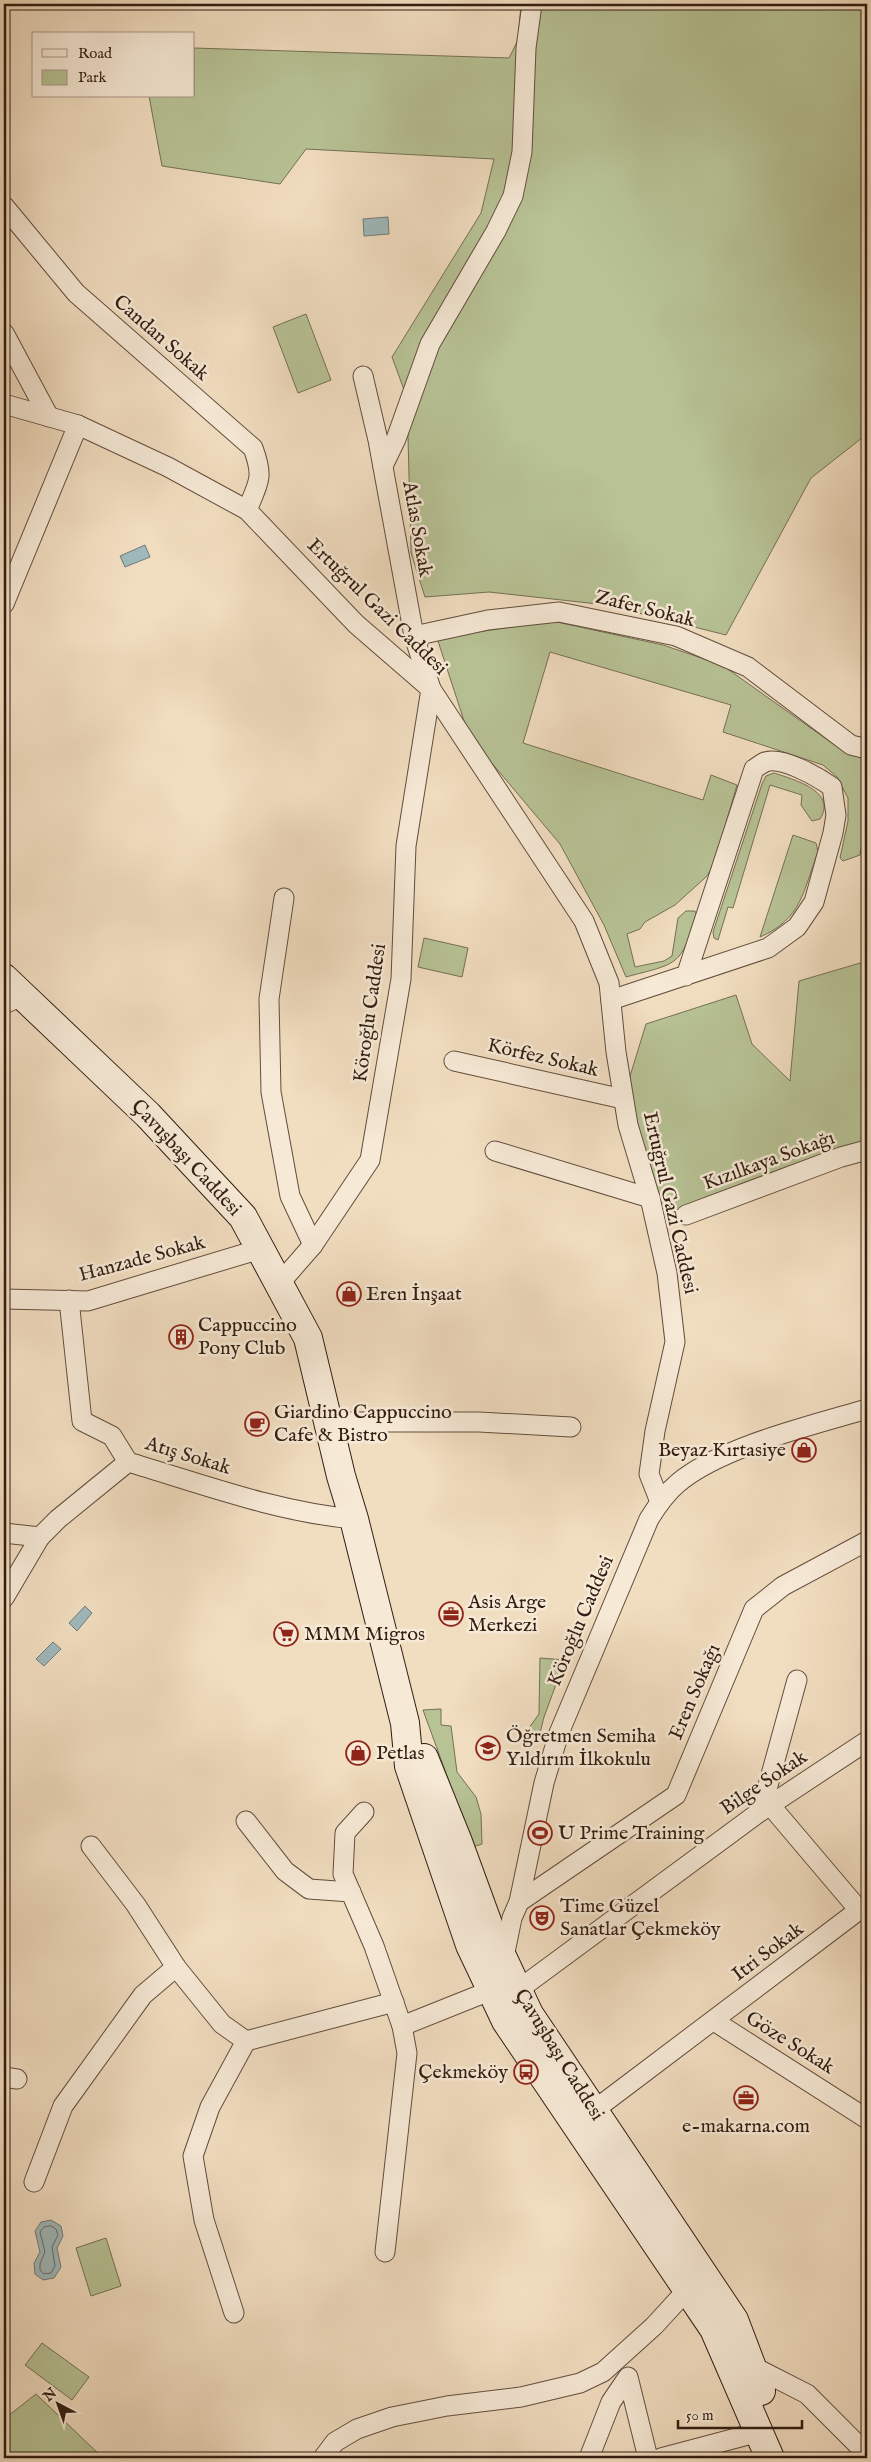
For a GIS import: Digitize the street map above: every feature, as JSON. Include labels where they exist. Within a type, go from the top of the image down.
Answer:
[{"type":"main road","name":"Çavuşbaşı Caddesi","points":[[10,992],[148,1115],[243,1217],[308,1338],[405,1723],[419,1745],[458,1842],[492,1935],[506,2021],[687,2290],[743,2368],[786,2458]]},
{"type":"main road","name":"Çavuşbaşı Caddesi","points":[[500,1979],[529,2014],[734,2320],[743,2368],[759,2432],[770,2458]]},
{"type":"street","points":[[383,466],[396,439],[430,344],[496,231],[513,196],[522,152],[526,48],[532,4]]},
{"type":"street","name":"Candan Sokak","points":[[4,206],[76,293],[253,448],[260,467],[260,474],[247,510]]},
{"type":"street","points":[[4,333],[49,416]]},
{"type":"street","name":"Atlas Sokak","points":[[363,376],[383,466],[414,636],[432,689]]},
{"type":"street","name":"Ertuğrul Gazi Caddesi","points":[[4,404],[78,425],[168,467],[247,510],[356,624],[432,689],[584,921],[610,983],[623,1099],[628,1125],[650,1198],[667,1273],[676,1342],[655,1431],[649,1474],[660,1502]]},
{"type":"street","points":[[4,604],[78,425]]},
{"type":"street","name":"Zafer Sokak","points":[[414,636],[488,620],[559,612],[676,636],[748,667],[851,744],[867,749]]},
{"type":"street","name":"Köroğlu Caddesi","points":[[279,1284],[313,1245],[370,1160],[401,978],[406,846],[432,689]]},
{"type":"street","points":[[611,1000],[686,976],[768,948],[797,927],[814,902],[836,814],[832,787],[815,774],[775,762],[764,762],[754,769],[686,976]]},
{"type":"street","points":[[284,898],[269,999],[271,1092],[290,1196],[313,1245]]},
{"type":"street","name":"Körfez Sokak","points":[[454,1062],[623,1099]]},
{"type":"street","name":"Kızılkaya Sokağı","points":[[686,1214],[841,1157],[867,1150]]},
{"type":"street","points":[[495,1151],[650,1198]]},
{"type":"street","name":"Hanzade Sokak","points":[[4,1299],[88,1300],[260,1249]]},
{"type":"street","points":[[69,1300],[82,1421],[112,1436],[128,1462]]},
{"type":"street","name":"Köroğlu Caddesi","points":[[500,1979],[512,1918],[519,1902],[544,1782],[560,1733],[649,1519],[660,1502],[678,1484],[708,1464],[766,1440],[867,1409]]},
{"type":"street","points":[[328,1422],[479,1422],[571,1426]]},
{"type":"street","name":"Atış Sokak","points":[[4,1598],[40,1537],[58,1519],[128,1462],[238,1494],[320,1515],[354,1519]]},
{"type":"street","points":[[4,1533],[40,1537]]},
{"type":"street","name":"Eren Sokağı","points":[[519,1902],[676,1795],[754,1609],[783,1586],[866,1544]]},
{"type":"street","points":[[765,1808],[797,1680]]},
{"type":"street","name":"Bilge Sokak","points":[[500,1979],[867,1741]]},
{"type":"street","name":"Itri Sokak","points":[[594,2111],[860,1910],[765,1808]]},
{"type":"street","points":[[364,1812],[345,1833],[343,1874],[374,1946],[402,2026],[407,2053],[385,2252]]},
{"type":"street","points":[[246,1821],[284,1871],[309,1889],[351,1892]]},
{"type":"street","points":[[91,1846],[136,1905],[176,1968],[222,2024],[246,2041]]},
{"type":"street","points":[[34,2182],[63,2106],[143,1995],[176,1968]]},
{"type":"street","name":"Çavuşbaşı Caddesi","points":[[402,2026],[500,1979]]},
{"type":"street","points":[[234,2313],[204,2220],[193,2156],[210,2107],[246,2041],[394,2002]]},
{"type":"street","name":"Göze Sokak","points":[[714,2021],[867,2118]]},
{"type":"street","points":[[323,2458],[335,2442],[357,2429],[392,2417],[447,2406],[521,2397],[580,2383],[603,2372],[638,2341],[687,2290]]},
{"type":"street","points":[[589,2458],[612,2402],[628,2376],[638,2341]]},
{"type":"street","points":[[743,2368],[807,2394],[867,2454]]},
{"type":"street","points":[[628,2376],[648,2458]]},
{"type":"street","points":[[661,2458],[759,2432]]},
{"type":"green space","points":[[521,4],[867,4],[867,434],[811,478],[726,635],[607,605],[489,592],[425,597],[411,553],[407,398],[392,357],[481,213],[494,159],[306,149],[280,184],[162,166],[149,98],[195,98],[195,48],[509,58],[518,40]]},
{"type":"green space","points":[[306,314],[331,380],[298,393],[273,327]]},
{"type":"green space","points":[[552,621],[663,645],[722,665],[846,753],[867,758],[867,809],[860,855],[843,861],[840,858],[848,821],[848,798],[837,777],[823,765],[723,732],[731,705],[550,652],[523,743],[703,800],[711,775],[737,785],[713,867],[706,877],[675,905],[645,922],[640,929],[627,934],[635,967],[664,961],[672,956],[678,918],[686,911],[695,911],[697,915],[681,954],[674,961],[666,965],[626,977],[604,925],[560,844],[469,736],[437,638]]},
{"type":"green space","points":[[774,773],[810,788],[823,801],[824,809],[820,819],[812,821],[801,805],[802,795],[770,785],[733,908],[728,907],[718,940],[714,938],[713,932],[762,784],[766,776]]},
{"type":"green space","points":[[793,835],[816,843],[818,852],[804,891],[793,912],[785,922],[760,937]]},
{"type":"green space","points":[[424,938],[468,948],[462,977],[418,967]]},
{"type":"green space","points":[[867,961],[867,1145],[721,1201],[654,1217],[623,1099],[646,1024],[736,995],[752,1044],[790,1081],[799,981]]},
{"type":"green space","points":[[540,1658],[565,1660],[544,1717],[539,1737],[526,1732],[539,1714]]},
{"type":"green space","points":[[441,1709],[441,1725],[451,1726],[457,1772],[476,1797],[481,1814],[482,1844],[473,1847],[423,1710]]},
{"type":"green space","points":[[106,2238],[121,2286],[91,2296],[76,2248]]},
{"type":"green space","points":[[42,2343],[89,2377],[72,2400],[25,2365]]},
{"type":"green space","points":[[36,2394],[102,2458],[4,2458],[4,2423],[8,2416]]},
{"type":"water","points":[[388,217],[389,234],[364,236],[363,219]]},
{"type":"water","points":[[145,545],[150,557],[125,567],[120,556]]},
{"type":"water","points":[[85,1606],[92,1613],[77,1631],[69,1623]]},
{"type":"water","points":[[53,1642],[61,1649],[44,1666],[36,1659]]},
{"type":"water","points":[[51,2220],[61,2226],[63,2236],[57,2248],[61,2267],[54,2278],[43,2280],[35,2274],[34,2263],[40,2252],[35,2231],[41,2222]]},
{"type":"place","name":"Eren İnşaat","points":[[349,1294]]},
{"type":"place","name":"Cappuccino Pony Club","points":[[181,1337]]},
{"type":"place","name":"Giardino Cappuccino Cafe & Bistro","points":[[257,1424]]},
{"type":"place","name":"Beyaz Kırtasiye","points":[[804,1450]]},
{"type":"place","name":"Asis Arge Merkezi","points":[[451,1614]]},
{"type":"place","name":"MMM Migros","points":[[286,1634]]},
{"type":"place","name":"Öğretmen Semiha Yıldırım İlkokulu","points":[[488,1748]]},
{"type":"place","name":"Petlas","points":[[358,1753]]},
{"type":"place","name":"U Prime Training","points":[[540,1833]]},
{"type":"place","name":"Time Güzel Sanatlar Çekmeköy","points":[[542,1918]]},
{"type":"place","name":"Çekmeköy","points":[[526,2072]]},
{"type":"place","name":"e-makarna.com","points":[[746,2098]]}]
